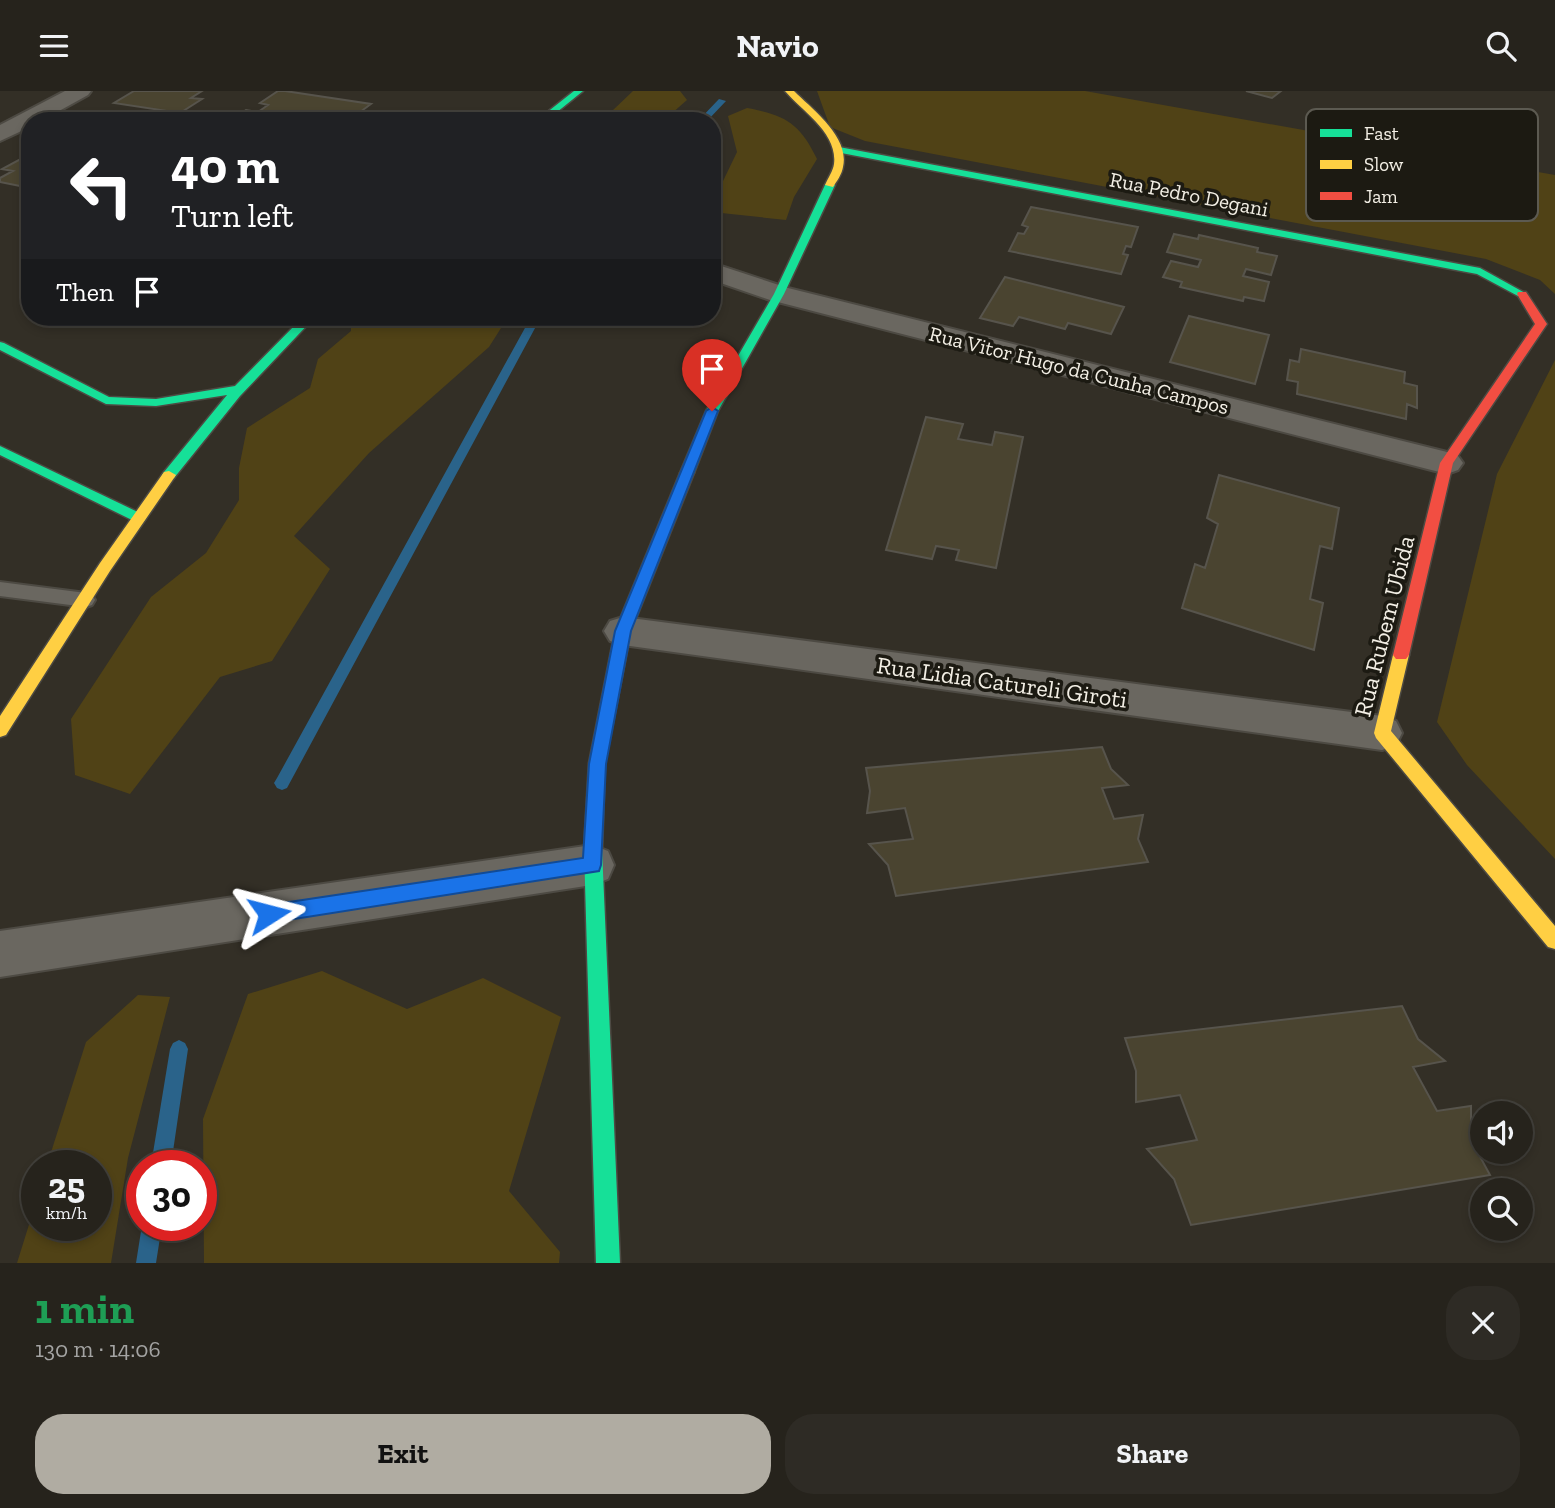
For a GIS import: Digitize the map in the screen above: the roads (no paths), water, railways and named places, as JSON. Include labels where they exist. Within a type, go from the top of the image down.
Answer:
[{"type":"main road","points":[[552,112],[579,91]]},
{"type":"main road","points":[[608,1263],[592,865],[597,764],[623,631],[712,411],[779,294],[839,165],[839,150],[824,128],[789,91]]},
{"type":"main road","name":"Rua Pedro Degani","points":[[839,150],[1480,271],[1525,295]]},
{"type":"main road","name":"Rua Rubem Ubida","points":[[1525,295],[1541,324],[1447,463],[1382,733],[1555,940]]},
{"type":"main road","points":[[0,730],[179,461],[239,389],[300,326]]},
{"type":"main road","points":[[0,345],[106,400],[124,404],[153,404],[239,389]]},
{"type":"main road","points":[[0,450],[139,518]]},
{"type":"street","points":[[39,112],[81,91]]},
{"type":"street","points":[[0,134],[21,122]]},
{"type":"street","name":"Rua Vitor Hugo da Cunha Campos","points":[[721,274],[779,294],[1447,463]]},
{"type":"street","name":"Rua Lidia Catureli Giroti","points":[[623,631],[1382,733]]},
{"type":"street","points":[[0,954],[592,865]]},
{"type":"lane","points":[[0,589],[86,600]]},
{"type":"waterway","points":[[711,112],[722,101]]},
{"type":"waterway","points":[[282,783],[531,326]]},
{"type":"waterway","points":[[163,1150],[179,1049]]},
{"type":"waterway","points":[[146,1263],[149,1241]]}]
